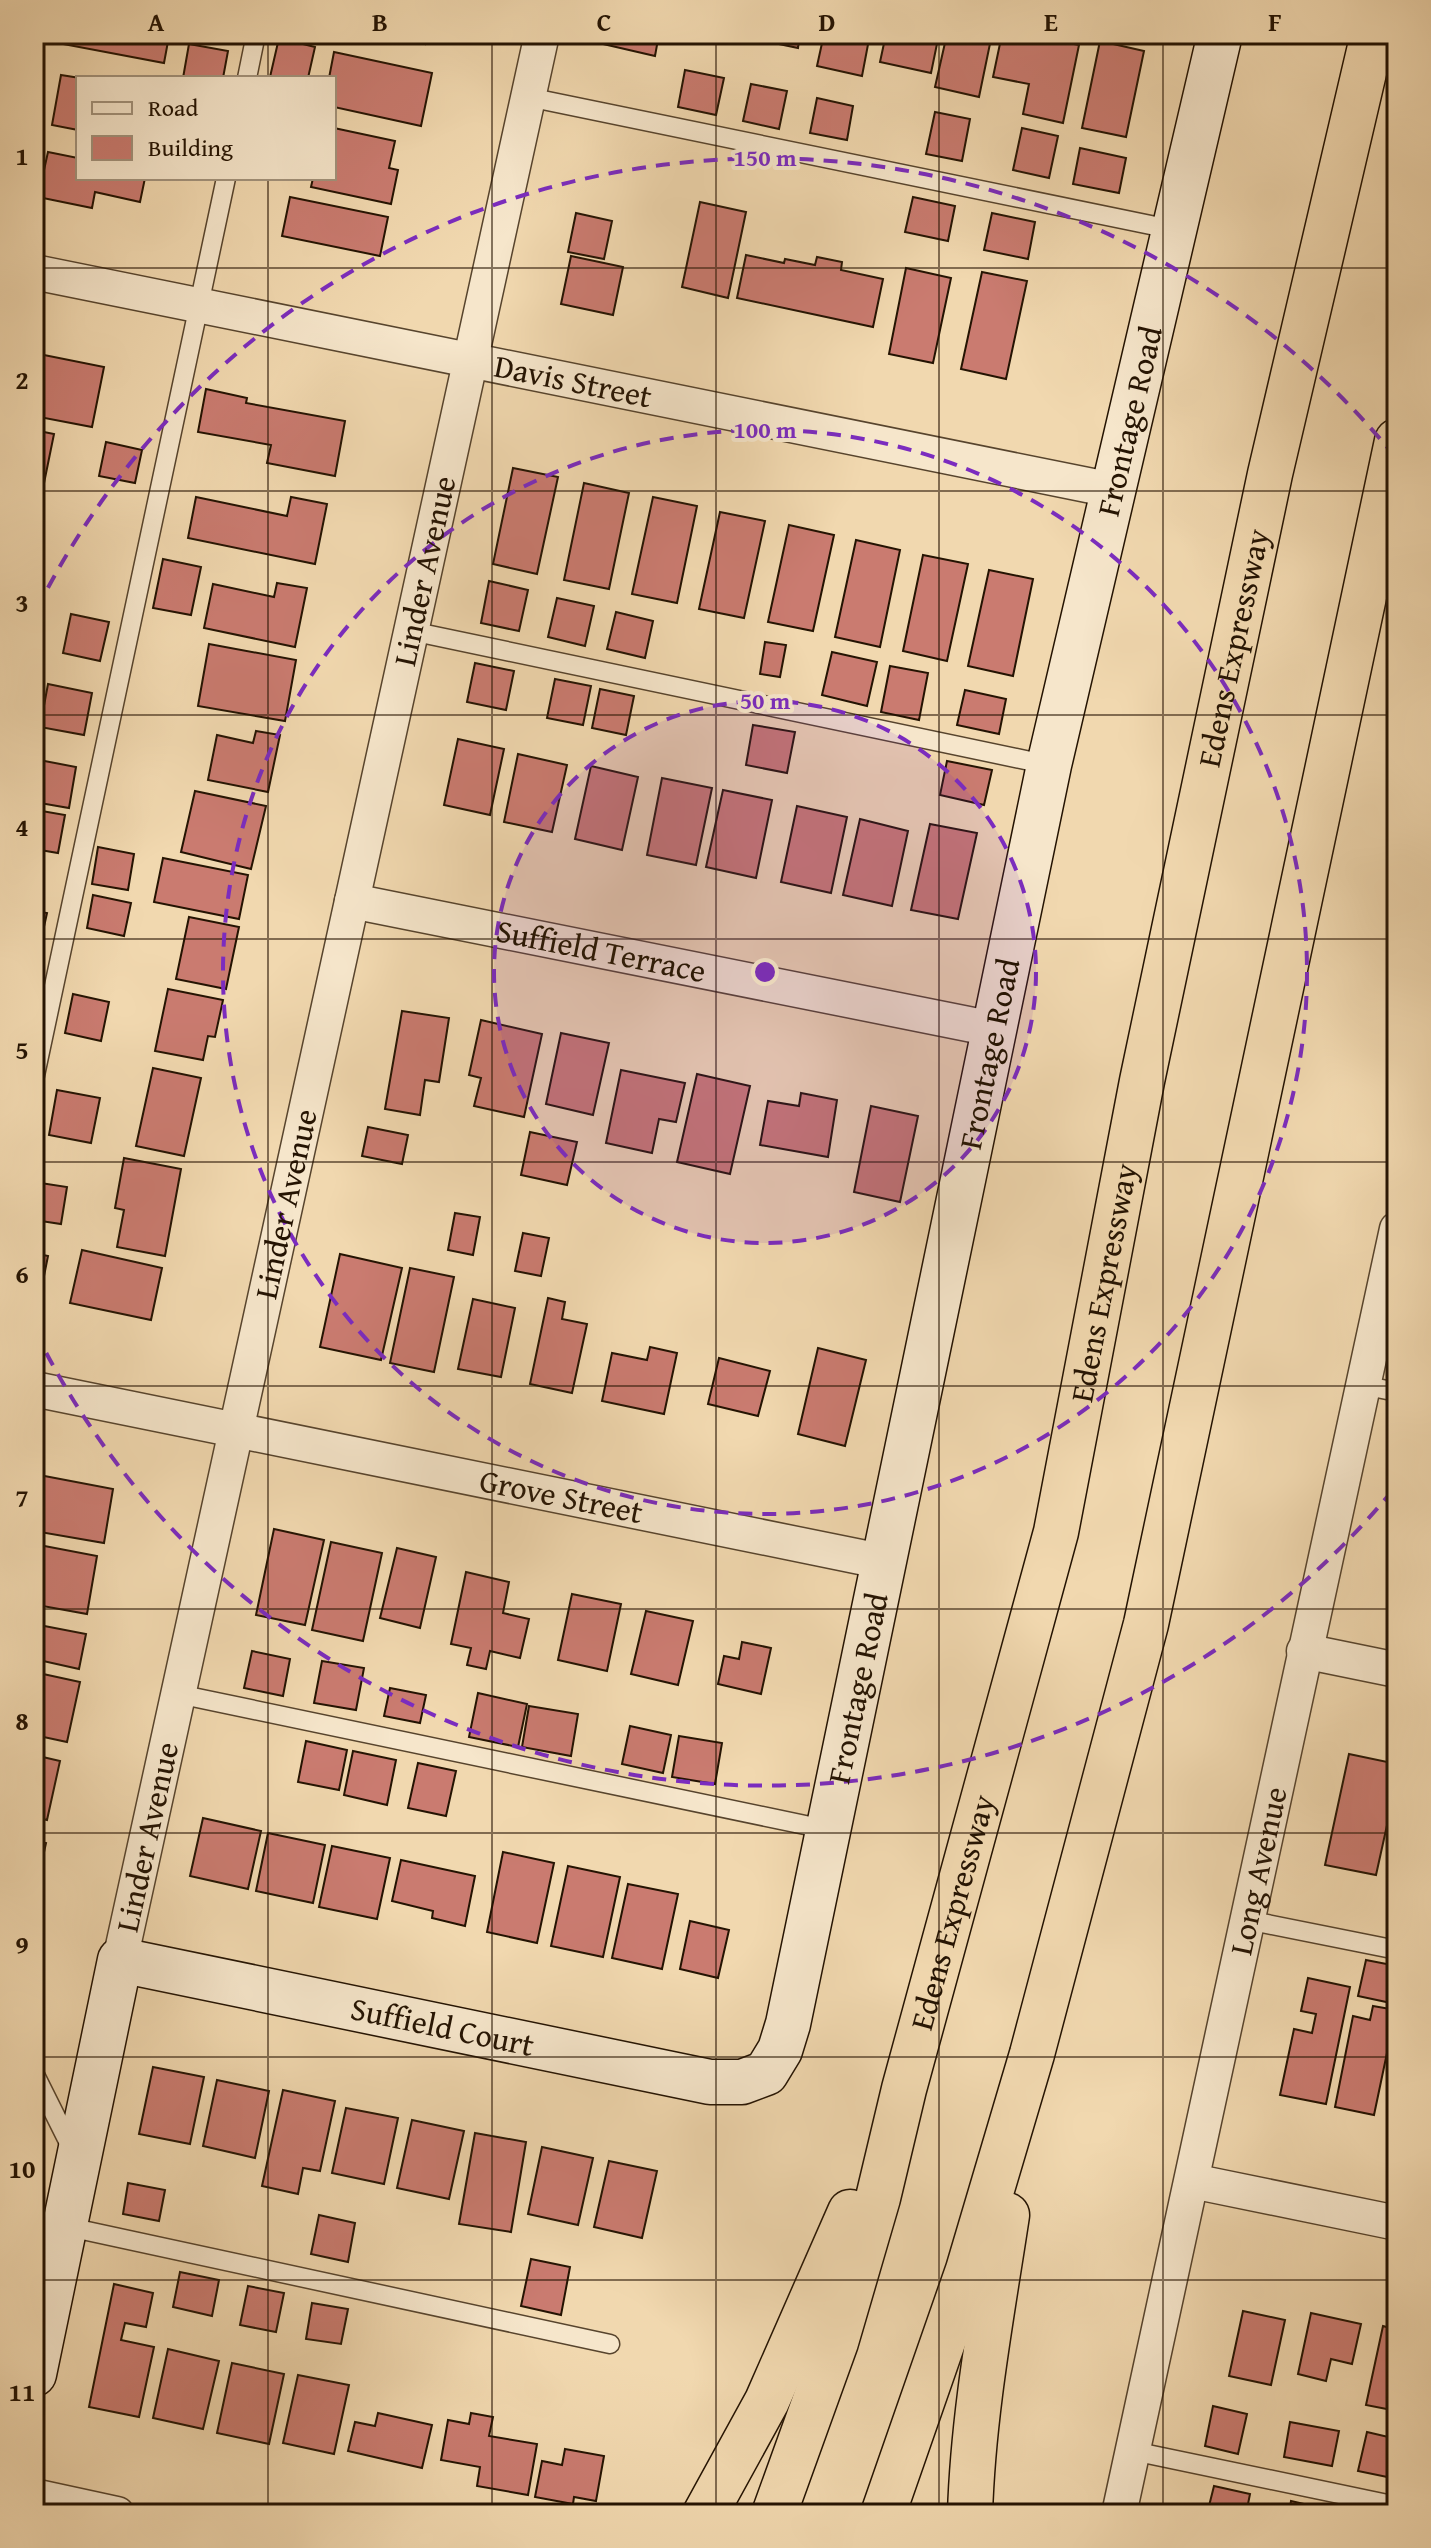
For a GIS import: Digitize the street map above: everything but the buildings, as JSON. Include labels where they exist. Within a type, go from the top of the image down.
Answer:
[{"type":"highway","name":"Edens Expressway","points":[[774,2514],[836,2342],[878,2198],[904,2089],[1056,1532],[1142,1081],[1266,489],[1373,34]]},
{"type":"highway","points":[[883,2514],[968,2270],[1032,2054],[1146,1624],[1397,441]]},
{"type":"highway","points":[[970,2514],[978,2405],[1032,2054]]},
{"type":"highway","points":[[705,2514],[767,2401],[904,2089]]},
{"type":"street","name":"Linder Avenue","points":[[34,2374],[120,1960],[542,34]]},
{"type":"street","name":"Frontage Road","points":[[766,2073],[780,2050],[788,2024],[1049,765],[1220,34]]},
{"type":"street","name":"Davis Street","points":[[34,272],[1112,490]]},
{"type":"street","name":"Suffield Terrace","points":[[352,901],[993,1029]]},
{"type":"street","name":"Long Avenue","points":[[1119,2514],[1397,1229]]},
{"type":"street","name":"Grove Street","points":[[34,1389],[885,1562]]},
{"type":"street","points":[[1304,1651],[1397,1670]]},
{"type":"street","name":"Suffield Court","points":[[120,1960],[710,2082],[742,2082],[766,2073]]},
{"type":"street","points":[[1192,2181],[1397,2223]]},
{"type":"street","points":[[34,2496],[117,2514]]},
{"type":"lane","points":[[247,76],[256,34]]},
{"type":"lane","points":[[528,97],[1175,230]]},
{"type":"lane","points":[[34,1080],[226,180]]},
{"type":"lane","points":[[411,631],[1049,765]]},
{"type":"lane","points":[[1362,1385],[1397,1392]]},
{"type":"lane","points":[[178,1694],[829,1830]]},
{"type":"lane","points":[[1247,1920],[1397,1950]]},
{"type":"lane","points":[[34,2073],[78,2161]]},
{"type":"lane","points":[[64,2226],[610,2344]]},
{"type":"lane","points":[[1133,2451],[1397,2506]]}]
